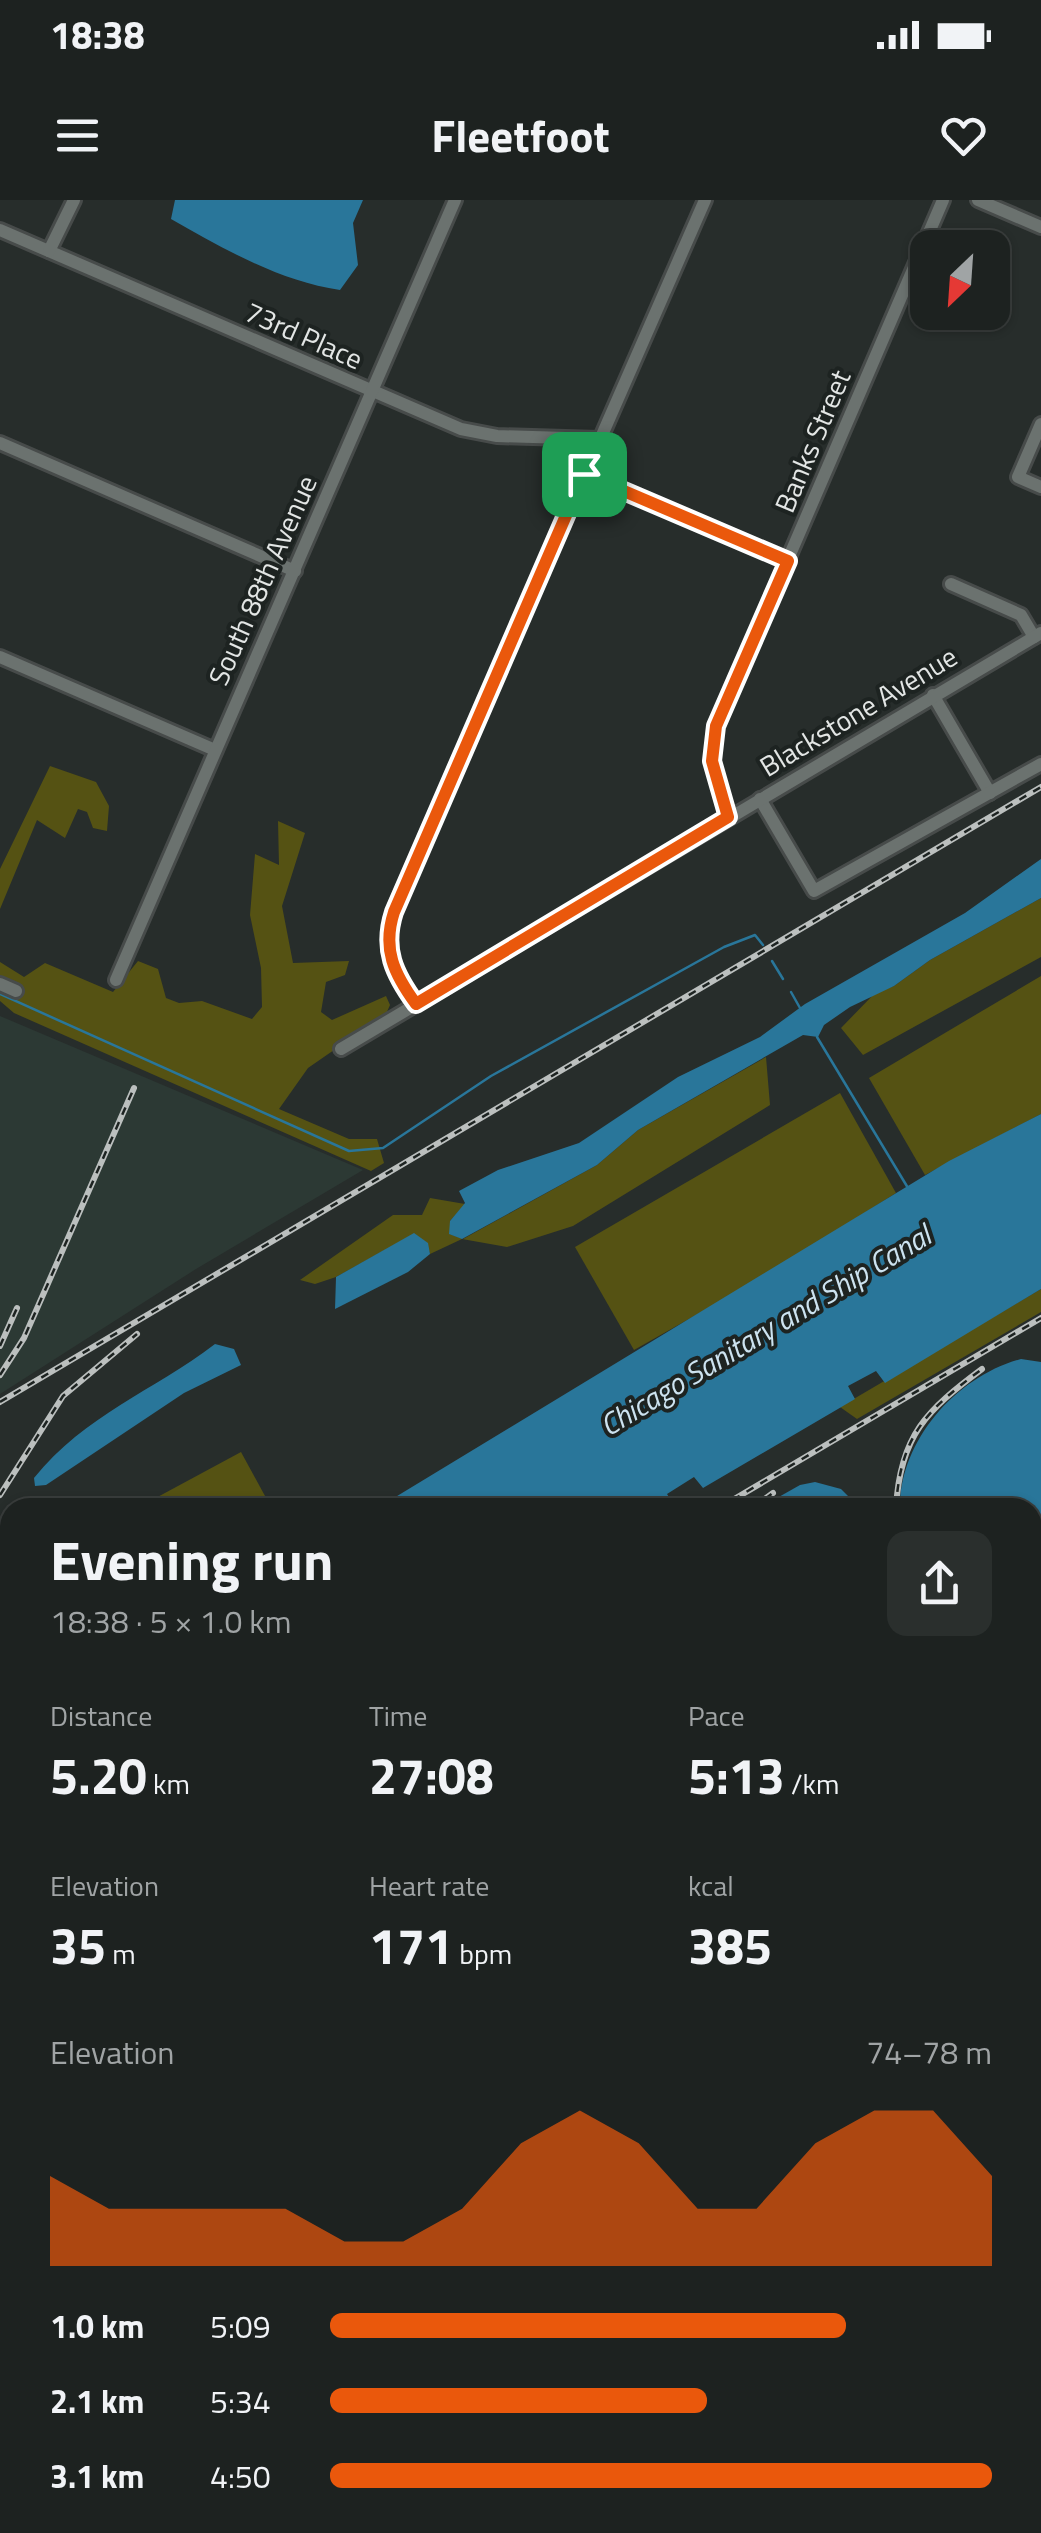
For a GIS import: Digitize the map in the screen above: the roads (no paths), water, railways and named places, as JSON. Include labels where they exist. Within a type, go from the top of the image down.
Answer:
[{"type":"street","points":[[49,251],[74,200]]},
{"type":"street","name":"South 88th Avenue","points":[[116,980],[455,200]]},
{"type":"street","points":[[416,1004],[392,965],[388,941],[394,912],[705,200]]},
{"type":"street","name":"Banks Street","points":[[728,817],[712,761],[716,726],[943,200]]},
{"type":"street","points":[[978,200],[1041,226]]},
{"type":"street","name":"73rd Place","points":[[0,230],[371,392],[477,434],[599,439]]},
{"type":"street","points":[[1041,424],[1018,477],[1041,486]]},
{"type":"street","points":[[0,443],[295,571]]},
{"type":"street","points":[[584,474],[788,561]]},
{"type":"street","points":[[951,584],[1022,615],[1038,634]]},
{"type":"street","name":"Blackstone Avenue","points":[[341,1048],[1038,634]]},
{"type":"street","points":[[0,657],[215,750]]},
{"type":"street","points":[[933,695],[990,794]]},
{"type":"street","points":[[760,798],[814,892],[1041,764]]},
{"type":"street","points":[[0,984],[16,991]]},
{"type":"water","points":[[175,200],[363,200],[353,223],[358,265],[340,290],[295,279],[232,252],[171,219]]},
{"type":"water","points":[[1041,859],[1041,898],[930,960],[894,986],[850,1007],[824,1025],[818,1037],[803,1035],[638,1130],[597,1165],[462,1239],[449,1234],[450,1221],[465,1203],[459,1191],[498,1170],[579,1143],[678,1077],[760,1037],[805,1004],[965,913]]},
{"type":"water","name":"Chicago Sanitary and Ship Canal","points":[[1041,1114],[1041,1289],[885,1383],[876,1371],[848,1386],[855,1399],[703,1488],[694,1477],[667,1494],[670,1498],[394,1498],[949,1161]]},
{"type":"water","points":[[414,1233],[428,1243],[430,1254],[408,1272],[335,1309],[336,1277]]},
{"type":"water","points":[[215,1344],[234,1349],[241,1365],[184,1393],[46,1485],[35,1486],[34,1478],[75,1437]]},
{"type":"water","points":[[1021,1359],[1041,1362],[1041,1498],[901,1498],[910,1458],[936,1414],[975,1380]]},
{"type":"water","points":[[815,1482],[841,1489],[850,1498],[777,1498],[800,1485]]},
{"type":"waterway","points":[[0,994],[349,1151],[383,1148],[491,1076],[724,947],[755,935],[763,945]]},
{"type":"waterway","points":[[772,961],[783,979]]},
{"type":"waterway","points":[[791,992],[800,1008]]},
{"type":"waterway","points":[[817,1037],[908,1188]]},
{"type":"railway","points":[[0,1402],[1041,787]]},
{"type":"railway","points":[[0,1375],[24,1338],[134,1088]]},
{"type":"railway","points":[[0,1346],[17,1308]]},
{"type":"railway","points":[[736,1498],[1041,1318]]},
{"type":"railway","points":[[0,1495],[63,1396],[137,1334]]},
{"type":"railway","points":[[897,1498],[903,1461],[920,1426],[946,1398],[982,1369]]},
{"type":"railway","points":[[766,1498],[773,1493]]}]
